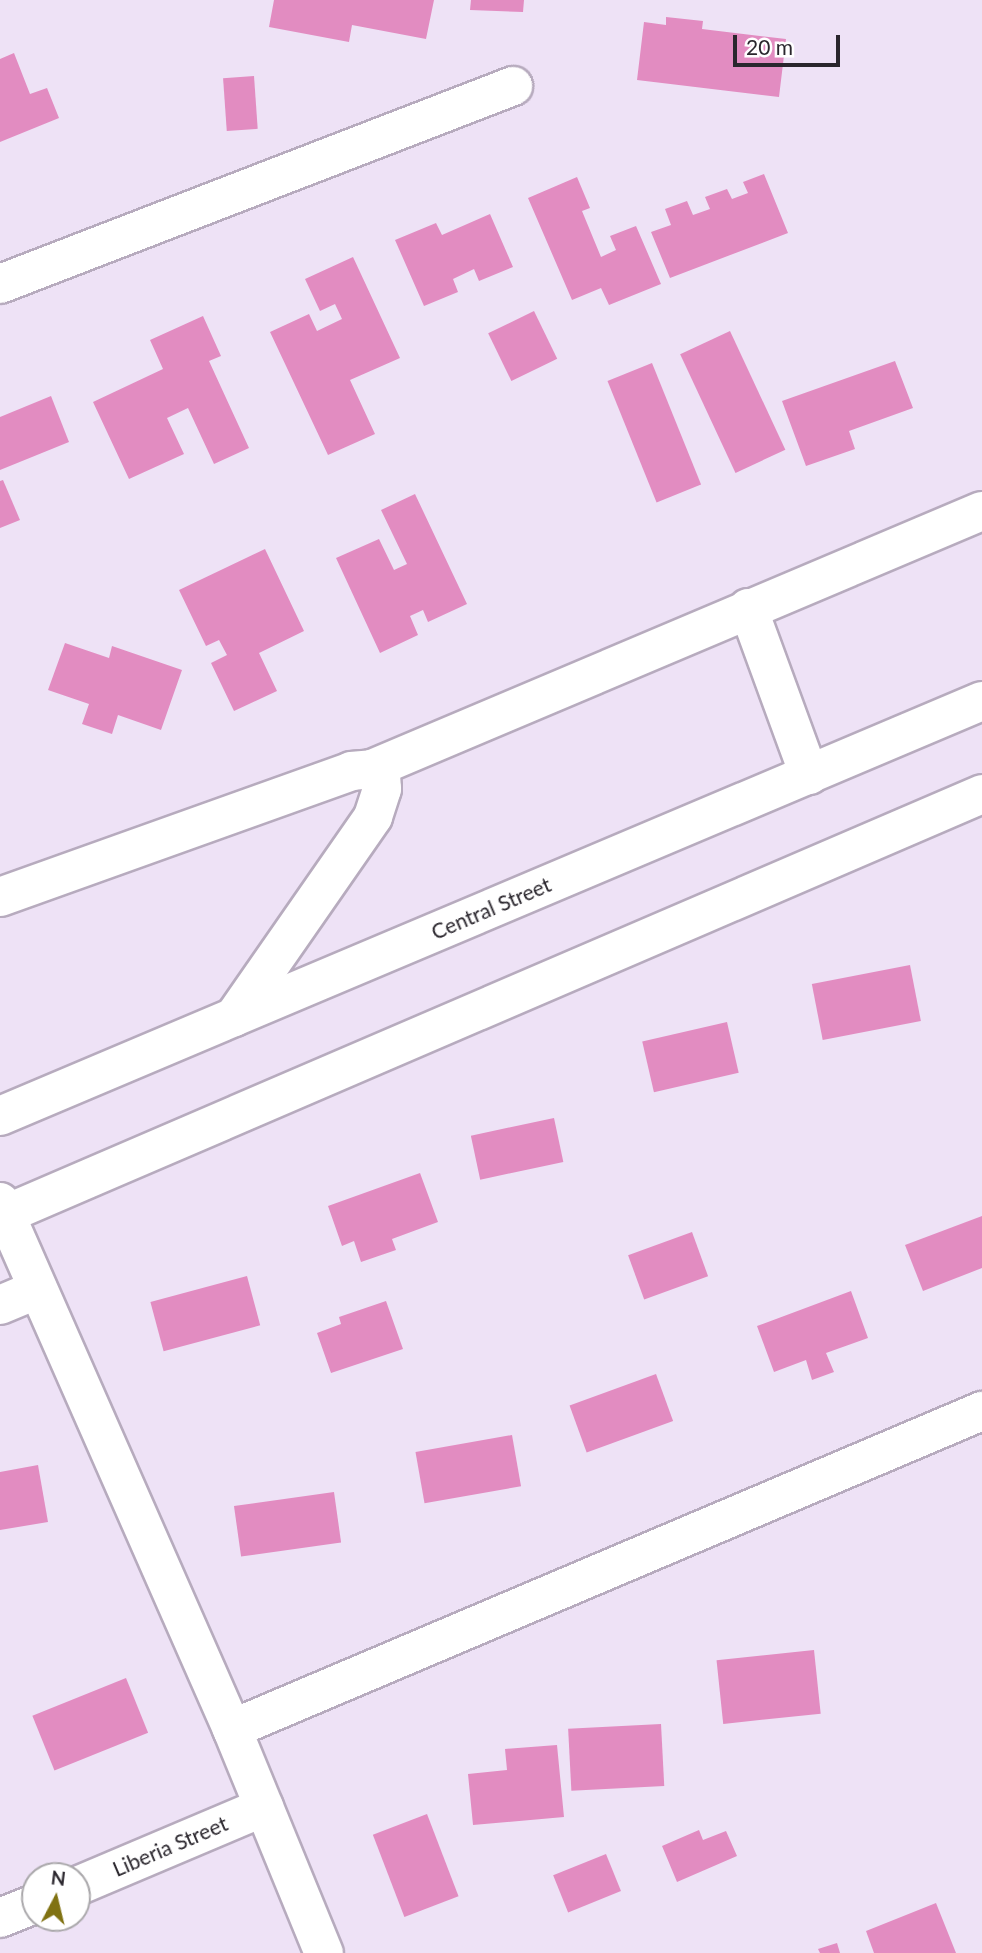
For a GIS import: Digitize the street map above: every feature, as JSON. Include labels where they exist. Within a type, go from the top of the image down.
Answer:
[{"type":"street","points":[[0,284],[513,86]]},
{"type":"street","points":[[0,897],[351,771],[372,769],[982,511]]},
{"type":"street","points":[[748,608],[809,775]]},
{"type":"street","name":"Central Street","points":[[0,1116],[982,701]]},
{"type":"street","points":[[234,1017],[373,817],[382,789],[381,775],[372,769]]},
{"type":"street","points":[[324,1953],[232,1730],[3,1208],[982,794]]},
{"type":"street","points":[[0,1305],[38,1289]]},
{"type":"street","points":[[232,1730],[982,1412]]},
{"type":"street","name":"Liberia Street","points":[[91,1880],[264,1807]]},
{"type":"street","points":[[0,1919],[21,1910]]},
{"type":"building","points":[[274,0],[434,0],[426,39],[352,25],[349,42],[269,27]]},
{"type":"building","points":[[471,0],[524,0],[523,12],[470,10]]},
{"type":"building","points":[[666,17],[703,21],[702,29],[786,39],[779,97],[637,80],[644,22],[666,25]]},
{"type":"building","points":[[14,53],[30,94],[47,88],[59,118],[0,142],[0,59]]},
{"type":"building","points":[[254,76],[258,129],[227,131],[223,78]]},
{"type":"building","points":[[764,174],[788,233],[670,278],[651,232],[671,225],[665,209],[687,201],[693,215],[710,209],[705,197],[727,189],[732,199],[748,193],[743,182]]},
{"type":"building","points":[[577,177],[590,208],[582,211],[601,257],[616,250],[610,236],[636,226],[661,284],[609,305],[601,288],[572,300],[528,198]]},
{"type":"building","points":[[490,214],[513,267],[479,281],[474,269],[453,279],[458,292],[424,306],[395,240],[436,223],[442,235]]},
{"type":"building","points":[[353,257],[400,358],[350,380],[375,434],[328,455],[270,332],[309,314],[317,331],[342,319],[335,304],[320,311],[305,279]]},
{"type":"building","points":[[534,311],[557,359],[511,381],[488,333]]},
{"type":"building","points":[[203,316],[221,356],[209,361],[249,448],[214,464],[188,408],[167,418],[184,454],[129,479],[93,402],[163,369],[150,340]]},
{"type":"building","points":[[730,331],[785,450],[736,473],[680,354]]},
{"type":"building","points":[[895,361],[913,408],[849,431],[855,449],[806,466],[782,401]]},
{"type":"building","points":[[652,363],[701,484],[657,502],[607,381]]},
{"type":"building","points":[[51,396],[69,442],[0,470],[0,417]]},
{"type":"building","points":[[3,480],[20,520],[0,528],[0,481]]},
{"type":"building","points":[[415,494],[467,604],[428,622],[423,610],[410,616],[418,635],[380,653],[336,558],[379,539],[394,570],[407,564],[381,510]]},
{"type":"building","points":[[265,549],[304,631],[259,653],[277,691],[234,711],[211,663],[227,655],[219,640],[206,646],[179,590]]},
{"type":"building","points":[[65,643],[109,658],[112,646],[182,670],[161,730],[118,715],[112,734],[82,724],[89,704],[48,690]]},
{"type":"building","points":[[910,965],[921,1021],[823,1040],[812,984]]},
{"type":"building","points":[[727,1022],[739,1073],[654,1092],[642,1042]]},
{"type":"building","points":[[554,1118],[563,1162],[480,1180],[471,1136]]},
{"type":"building","points":[[420,1173],[438,1222],[392,1239],[396,1250],[361,1262],[354,1241],[342,1246],[328,1206]]},
{"type":"building","points":[[982,1216],[982,1268],[923,1291],[905,1245]]},
{"type":"building","points":[[692,1232],[708,1276],[644,1299],[628,1255]]},
{"type":"building","points":[[247,1276],[260,1325],[164,1351],[150,1302]]},
{"type":"building","points":[[851,1291],[868,1338],[826,1353],[834,1372],[812,1380],[806,1360],[774,1372],[757,1326]]},
{"type":"building","points":[[386,1301],[403,1349],[331,1373],[317,1333],[341,1324],[339,1317]]},
{"type":"building","points":[[656,1374],[673,1421],[587,1452],[570,1405]]},
{"type":"building","points":[[512,1435],[521,1486],[425,1503],[415,1452]]},
{"type":"building","points":[[38,1465],[48,1522],[0,1530],[0,1472]]},
{"type":"building","points":[[334,1492],[341,1543],[241,1557],[234,1506]]},
{"type":"building","points":[[814,1650],[821,1714],[723,1724],[717,1660]]},
{"type":"building","points":[[126,1678],[148,1733],[54,1771],[32,1716]]},
{"type":"building","points":[[661,1724],[664,1786],[571,1791],[568,1729]]},
{"type":"building","points":[[557,1745],[564,1817],[473,1825],[468,1774],[507,1770],[505,1749]]},
{"type":"building","points":[[427,1814],[459,1896],[404,1917],[373,1835]]},
{"type":"building","points":[[699,1830],[703,1840],[726,1831],[737,1856],[677,1882],[662,1846]]},
{"type":"building","points":[[606,1854],[621,1891],[568,1912],[553,1875]]},
{"type":"building","points":[[936,1903],[956,1953],[874,1953],[866,1931]]},
{"type":"building","points":[[837,1943],[840,1953],[820,1953],[818,1949]]}]
